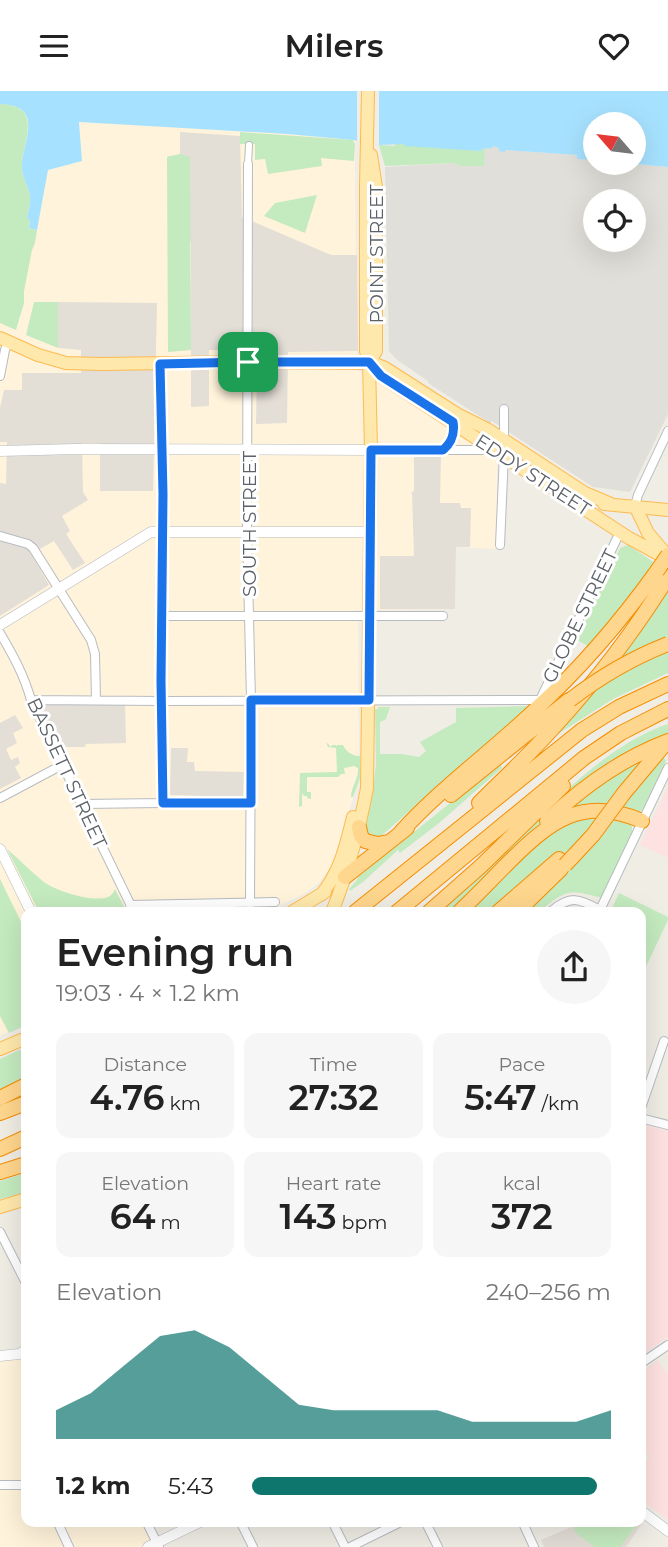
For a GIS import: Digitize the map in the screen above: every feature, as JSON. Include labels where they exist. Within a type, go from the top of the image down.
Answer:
[{"type":"highway","points":[[425,856],[526,757],[574,705],[619,649],[664,575],[668,557]]},
{"type":"highway","points":[[345,877],[435,807],[499,749],[593,652],[632,604],[664,575]]},
{"type":"highway","points":[[499,749],[591,684],[621,666],[668,644]]},
{"type":"highway","points":[[361,907],[582,730],[619,706],[668,684]]},
{"type":"highway","points":[[403,907],[572,767],[621,733],[668,709]]},
{"type":"highway","points":[[435,907],[621,733]]},
{"type":"highway","points":[[504,907],[593,835],[668,741]]},
{"type":"highway","points":[[464,907],[562,806],[593,781],[633,756],[668,741]]},
{"type":"highway","points":[[521,851],[549,827],[575,814],[614,812],[642,821]]},
{"type":"highway","points":[[359,827],[365,841],[372,844],[395,837]]},
{"type":"highway","points":[[522,907],[562,862]]},
{"type":"highway","points":[[0,1098],[21,1088]]},
{"type":"highway","points":[[0,1113],[21,1105]]},
{"type":"highway","points":[[0,1149],[21,1139]]},
{"type":"highway","points":[[0,1172],[21,1166]]},
{"type":"main road","name":"POINT STREET","points":[[334,907],[359,827],[367,788],[371,450],[369,362],[376,351],[376,187],[368,145],[368,91]]},
{"type":"main road","name":"EDDY STREET","points":[[4,340],[38,355],[66,363],[369,362],[385,368],[457,414],[483,427],[500,448],[563,494],[620,532],[668,557]]},
{"type":"main road","name":"EDDY STREET","points":[[369,362],[381,376],[453,422],[585,493],[611,504]]},
{"type":"main road","points":[[563,494],[582,502],[668,510]]},
{"type":"main road","points":[[635,506],[648,533],[668,557]]},
{"type":"main road","name":"POINT STREET","points":[[321,895],[336,874],[344,853],[368,763]]},
{"type":"main road","points":[[301,907],[345,877]]},
{"type":"main road","points":[[1,1046],[21,1040]]},
{"type":"main road","points":[[0,1207],[21,1201]]},
{"type":"street","name":"SOUTH STREET","points":[[249,145],[247,533],[251,700],[250,904]]},
{"type":"street","points":[[0,376],[4,340]]},
{"type":"street","points":[[160,364],[163,494],[163,803]]},
{"type":"street","points":[[500,545],[500,448],[504,409]]},
{"type":"street","points":[[443,450],[452,437],[453,422]]},
{"type":"street","points":[[635,506],[668,431]]},
{"type":"street","points":[[0,451],[500,448]]},
{"type":"street","points":[[0,625],[150,532],[369,532]]},
{"type":"street","name":"GLOBE STREET","points":[[369,700],[540,700],[620,532]]},
{"type":"street","points":[[0,536],[33,548],[94,646],[96,700]]},
{"type":"street","points":[[162,616],[443,616]]},
{"type":"street","name":"BASSETT STREET","points":[[0,633],[132,907]]},
{"type":"street","points":[[31,700],[369,700]]},
{"type":"street","points":[[0,798],[62,765]]},
{"type":"street","points":[[602,907],[668,768]]},
{"type":"street","points":[[80,804],[251,803]]},
{"type":"street","points":[[0,849],[29,907]]},
{"type":"street","points":[[557,907],[574,899],[594,907]]},
{"type":"street","points":[[162,907],[275,902]]},
{"type":"street","points":[[646,1094],[664,1041]]},
{"type":"street","points":[[646,1120],[668,1125]]},
{"type":"street","points":[[0,1232],[21,1273]]},
{"type":"street","points":[[646,1360],[668,1345]]},
{"type":"street","points":[[0,1356],[21,1353]]},
{"type":"street","points":[[0,1485],[21,1485]]},
{"type":"street","points":[[646,1514],[668,1531]]},
{"type":"street","points":[[60,1527],[69,1547]]},
{"type":"street","points":[[148,1527],[154,1545],[190,1527]]},
{"type":"street","points":[[243,1527],[253,1547]]},
{"type":"street","points":[[335,1527],[347,1547],[390,1527]]},
{"type":"street","points":[[428,1527],[438,1547]]},
{"type":"street","points":[[525,1527],[534,1547]]},
{"type":"shaded area","points":[[0,91],[356,91],[357,370],[497,459],[497,549],[456,547],[455,609],[358,610],[359,778],[333,863],[321,881],[304,894],[277,907],[21,907],[21,1026],[0,1036]]},
{"type":"shaded area","points":[[180,132],[240,136],[242,217],[331,255],[357,255],[358,351],[288,352],[287,423],[256,424],[257,373],[254,351],[209,350],[209,406],[191,407],[191,244],[167,157],[180,154]]},
{"type":"shaded area","points":[[492,146],[505,152],[577,155],[583,157],[583,175],[646,175],[646,165],[668,167],[668,414],[630,492],[593,487],[428,383],[389,351],[385,167],[455,163],[459,166],[483,166],[485,148]]},
{"type":"shaded area","points":[[58,302],[157,303],[153,491],[100,491],[100,443],[82,443],[83,492],[88,500],[62,516],[70,531],[66,534],[85,563],[73,570],[54,541],[31,554],[49,585],[0,616],[0,483],[6,484],[7,442],[0,442],[0,408],[4,390],[22,390],[22,373],[81,373],[81,350],[58,348]]},
{"type":"shaded area","points":[[441,455],[440,503],[460,503],[461,508],[471,508],[470,547],[456,547],[455,609],[380,609],[380,556],[414,555],[414,456]]},
{"type":"shaded area","points":[[39,705],[125,705],[126,743],[57,747]]},
{"type":"shaded area","points":[[15,715],[23,728],[13,733],[17,743],[6,749],[11,760],[18,757],[20,763],[15,767],[21,778],[0,789],[0,723]]},
{"type":"shaded area","points":[[171,748],[188,748],[187,762],[194,762],[195,771],[244,772],[243,797],[170,795]]},
{"type":"shaded area","points":[[668,787],[668,858],[640,845]]},
{"type":"shaded area","points":[[646,1125],[668,1131],[668,1337],[646,1352]]},
{"type":"shaded area","points":[[20,1356],[21,1363],[21,1527],[150,1527],[155,1547],[0,1547],[0,1357]]},
{"type":"shaded area","points":[[657,1360],[668,1374],[668,1520],[646,1504],[646,1460],[649,1456],[646,1453],[646,1369]]},
{"type":"shaded area","points":[[571,1527],[640,1527],[626,1547],[544,1547],[541,1540]]},
{"type":"green space","points":[[0,104],[14,106],[23,111],[27,119],[22,169],[30,196],[27,218],[30,219],[29,228],[37,230],[24,291],[24,303],[16,330],[0,323]]},
{"type":"green space","points":[[240,132],[353,140],[354,161],[321,158],[322,166],[268,174],[265,159],[255,160],[255,144],[240,144]]},
{"type":"green space","points":[[396,140],[470,150],[485,149],[484,166],[459,166],[455,163],[385,166],[379,145],[395,146]]},
{"type":"green space","points":[[180,154],[190,157],[191,350],[168,352],[167,157]]},
{"type":"green space","points":[[317,195],[305,233],[264,216],[275,203]]},
{"type":"green space","points":[[34,302],[58,302],[58,348],[26,335]]},
{"type":"green space","points":[[628,545],[655,563],[588,646],[577,640],[620,548]]},
{"type":"green space","points":[[668,589],[668,673],[613,699],[558,734],[558,731]]},
{"type":"green space","points":[[530,706],[381,836],[376,839],[367,832],[376,764],[375,709],[390,707],[386,719],[380,722],[380,754],[419,757],[426,751],[420,742],[456,722],[456,708]]},
{"type":"green space","points":[[668,724],[668,737],[575,790],[456,907],[442,907],[578,780],[612,754]]},
{"type":"green space","points":[[326,742],[331,747],[343,745],[349,753],[360,756],[360,778],[353,797],[351,793],[358,772],[358,768],[354,766],[344,768],[345,774],[338,777],[307,777],[307,792],[311,792],[311,799],[302,793],[302,806],[299,807],[300,773],[337,772],[336,748],[328,747]]},
{"type":"green space","points":[[658,749],[666,761],[640,812],[569,810],[598,783]]},
{"type":"green space","points":[[500,763],[502,768],[439,823],[400,853],[398,850],[350,891],[358,877]]},
{"type":"green space","points":[[585,818],[625,820],[632,826],[632,833],[602,898],[575,892],[562,895],[546,907],[523,907],[554,855],[495,907],[471,907],[534,844],[568,821]]},
{"type":"green space","points":[[7,849],[50,885],[93,898],[108,897],[115,889],[124,907],[36,907]]},
{"type":"green space","points":[[0,879],[21,922],[21,1027],[9,1033],[0,1016]]},
{"type":"green space","points":[[619,893],[668,917],[646,967],[646,907],[612,907]]},
{"type":"green space","points":[[21,1049],[21,1081],[0,1091],[0,1059]]},
{"type":"green space","points":[[21,1175],[21,1194],[0,1199],[0,1181]]},
{"type":"green space","points":[[635,1527],[620,1547],[595,1547],[576,1533],[574,1528]]},
{"type":"water","points":[[0,91],[668,91],[668,167],[646,165],[646,112],[583,112],[583,159],[577,159],[577,155],[505,152],[493,146],[481,151],[404,144],[379,145],[287,134],[79,122],[82,161],[48,170],[37,230],[29,228],[30,220],[27,218],[30,196],[22,169],[28,119],[23,111],[15,106],[0,104]]},
{"type":"pier","points":[[357,91],[379,91],[379,145],[357,144]]},
{"type":"route","points":[[248,362],[369,362],[381,376],[453,422],[453,433],[443,450],[371,450],[369,700],[251,700],[251,803],[163,803],[163,494],[160,364],[248,362]]}]
